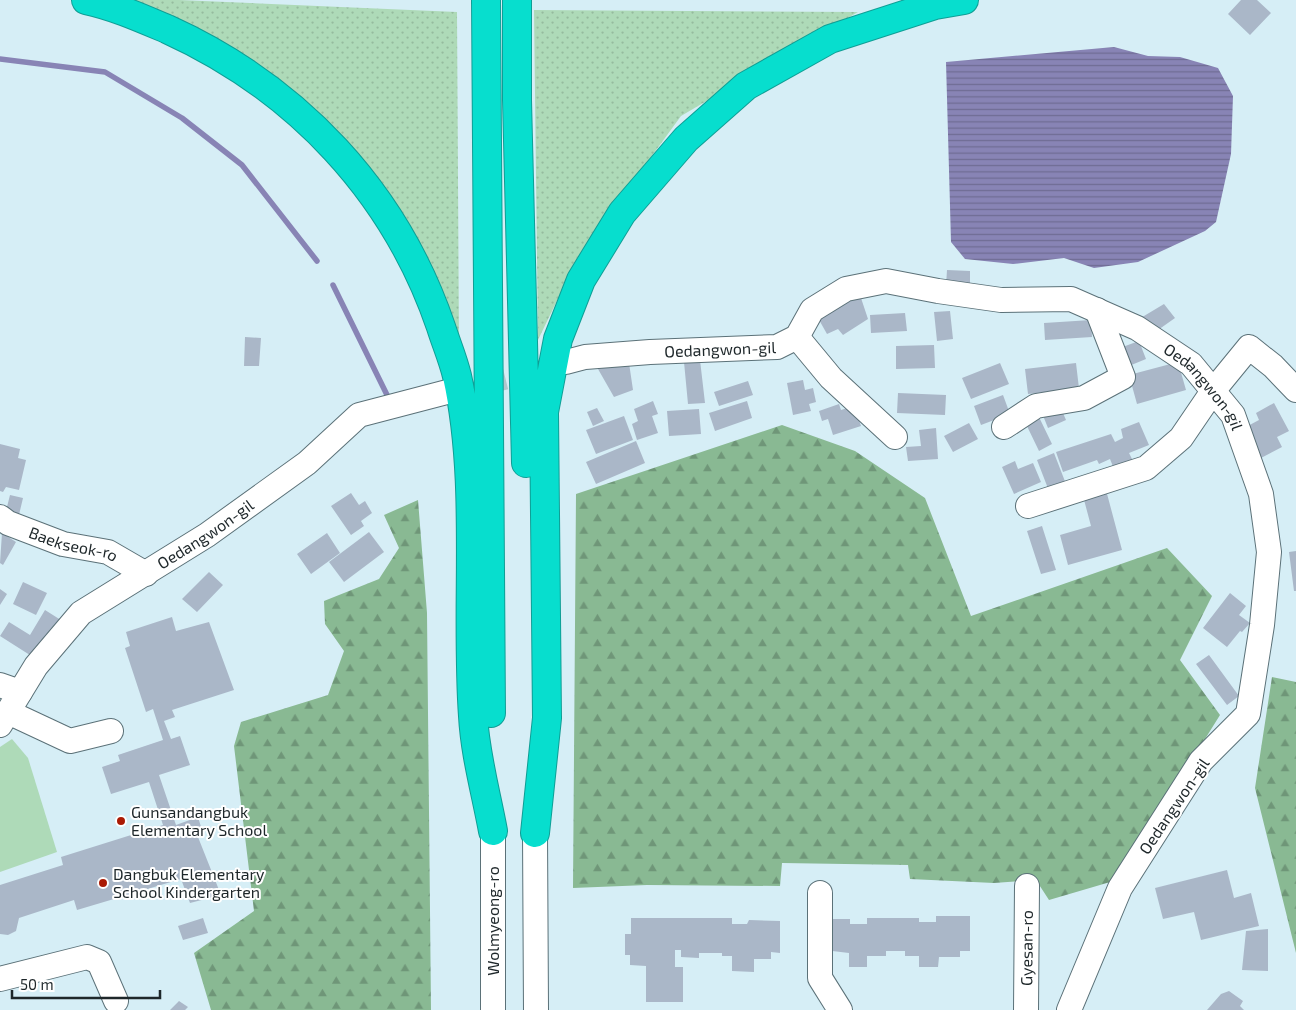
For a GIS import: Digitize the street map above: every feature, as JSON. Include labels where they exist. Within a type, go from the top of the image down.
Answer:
[{"type":"highway","points":[[86,0],[139,17],[206,47],[258,79],[297,111],[337,150],[367,188],[396,230],[422,278],[457,374],[465,427],[469,493],[472,718],[493,831]]},
{"type":"highway","points":[[486,0],[493,831]]},
{"type":"highway","points":[[517,0],[517,100],[535,833]]},
{"type":"highway","points":[[535,833],[547,718],[544,412],[558,339],[581,280],[629,206],[686,139],[746,86],[830,39],[935,5],[964,0]]},
{"type":"street","name":"Oedangwon-gil","points":[[566,362],[586,357],[650,352],[777,347],[797,337],[812,310],[846,289],[886,280],[938,291],[1001,300],[1071,299],[1137,328],[1192,364],[1233,416],[1261,494],[1269,552],[1262,625],[1248,714],[1201,762],[1120,888],[1069,1010]]},
{"type":"street","points":[[1004,427],[1036,406],[1084,398],[1123,377],[1098,310]]},
{"type":"street","points":[[797,337],[831,378],[895,438]]},
{"type":"street","points":[[1028,506],[1146,468],[1180,438],[1213,391],[1249,347],[1273,366],[1296,390]]},
{"type":"street","name":"Oedangwon-gil","points":[[4,718],[10,688],[36,666],[81,613],[208,535],[306,463],[359,415],[447,392]]},
{"type":"street","name":"Baekseok-ro","points":[[0,517],[8,523],[62,544],[108,552],[146,574]]},
{"type":"street","points":[[4,718],[70,742],[111,731]]},
{"type":"street","name":"Wolmyeong-ro","points":[[493,831],[493,1010]]},
{"type":"street","points":[[535,833],[536,1010]]},
{"type":"street","name":"Gyesan-ro","points":[[1026,1010],[1027,886]]},
{"type":"street","points":[[820,894],[820,978],[840,1010]]},
{"type":"street","points":[[0,979],[86,958],[99,962],[116,1001]]},
{"type":"green space","points":[[126,0],[179,0],[457,12],[459,347],[441,287],[394,201],[308,105]]},
{"type":"green space","points":[[534,10],[858,12],[681,116],[578,257],[538,340]]},
{"type":"green space","points":[[782,425],[855,451],[925,498],[971,616],[1167,548],[1212,596],[1180,660],[1220,715],[1117,880],[1049,900],[1036,880],[994,883],[910,879],[908,865],[782,863],[780,886],[647,885],[573,888],[576,494]]},
{"type":"green space","points":[[418,500],[427,613],[431,1010],[211,1010],[194,953],[254,911],[234,746],[241,722],[328,695],[344,651],[325,624],[324,601],[379,579],[399,548],[384,515]]},
{"type":"green space","points":[[1272,677],[1296,682],[1296,953],[1255,788]]},
{"type":"green space","points":[[12,739],[28,758],[57,852],[0,872],[0,747]]},
{"type":"shaded area","points":[[1114,47],[1148,56],[1180,57],[1218,68],[1233,96],[1231,154],[1216,222],[1205,231],[1138,262],[1094,268],[1064,258],[1013,264],[965,259],[951,242],[946,62]]},
{"type":"building","points":[[1241,0],[1257,0],[1271,13],[1250,35],[1228,14]]},
{"type":"building","points":[[947,270],[970,271],[970,287],[946,286]]},
{"type":"building","points":[[860,295],[868,319],[843,335],[838,329],[827,334],[818,318]]},
{"type":"building","points":[[1164,304],[1175,318],[1158,330],[1139,319]]},
{"type":"building","points":[[950,311],[953,339],[937,341],[934,312]]},
{"type":"building","points":[[905,313],[907,331],[871,333],[870,315]]},
{"type":"building","points":[[1091,320],[1092,337],[1045,340],[1044,323]]},
{"type":"building","points":[[245,337],[261,338],[259,366],[244,366]]},
{"type":"building","points":[[1139,341],[1146,359],[1124,368],[1117,349]]},
{"type":"building","points":[[934,345],[935,368],[896,369],[896,346]]},
{"type":"building","points":[[700,360],[705,403],[688,404],[684,362]]},
{"type":"building","points":[[1178,362],[1186,390],[1137,404],[1129,375]]},
{"type":"building","points":[[629,363],[633,390],[614,397],[598,369]]},
{"type":"building","points":[[1000,363],[1009,384],[971,399],[962,378]]},
{"type":"building","points":[[1076,363],[1080,397],[1053,400],[1053,391],[1028,394],[1025,369]]},
{"type":"building","points":[[803,380],[805,390],[813,388],[816,402],[809,404],[811,411],[793,415],[787,383]]},
{"type":"building","points":[[748,381],[753,395],[719,406],[714,392]]},
{"type":"building","points":[[898,393],[946,395],[945,415],[897,413]]},
{"type":"building","points":[[1003,395],[1010,414],[981,425],[974,406]]},
{"type":"building","points":[[653,401],[658,414],[652,416],[658,433],[637,440],[632,424],[638,421],[634,409]]},
{"type":"building","points":[[747,401],[752,418],[715,431],[709,413]]},
{"type":"building","points":[[1274,403],[1289,431],[1277,437],[1282,447],[1261,458],[1244,428],[1259,420],[1256,413]]},
{"type":"building","points":[[839,404],[841,410],[854,406],[861,426],[833,435],[828,419],[822,421],[819,411]]},
{"type":"building","points":[[1060,406],[1066,420],[1048,428],[1042,413]]},
{"type":"building","points":[[597,408],[604,421],[593,426],[587,412]]},
{"type":"building","points":[[699,409],[701,434],[669,436],[667,411]]},
{"type":"building","points":[[1038,415],[1052,444],[1039,451],[1025,422]]},
{"type":"building","points":[[624,416],[633,440],[596,454],[586,430]]},
{"type":"building","points":[[1139,422],[1149,445],[1129,453],[1133,461],[1114,469],[1110,459],[1099,464],[1097,460],[1063,472],[1056,452],[1111,434],[1115,442],[1123,438],[1121,429]]},
{"type":"building","points":[[969,423],[978,439],[953,452],[944,436]]},
{"type":"building","points":[[936,428],[938,459],[908,461],[906,447],[921,446],[919,430]]},
{"type":"building","points":[[636,441],[645,463],[596,484],[586,462]]},
{"type":"building","points":[[0,444],[20,449],[18,458],[26,460],[19,490],[6,487],[3,492],[0,491]]},
{"type":"building","points":[[1054,453],[1066,484],[1049,491],[1037,460]]},
{"type":"building","points":[[1015,461],[1018,469],[1033,463],[1041,482],[1014,494],[1002,467]]},
{"type":"building","points":[[1106,490],[1122,550],[1068,565],[1060,535],[1091,526],[1083,496]]},
{"type":"building","points":[[351,493],[359,505],[365,501],[372,513],[361,521],[364,526],[351,535],[331,506]]},
{"type":"building","points":[[10,495],[23,498],[18,519],[5,515]]},
{"type":"building","points":[[1042,526],[1056,570],[1041,574],[1027,531]]},
{"type":"building","points":[[369,532],[384,552],[344,582],[329,562]]},
{"type":"building","points":[[2,533],[16,542],[3,565],[0,563]]},
{"type":"building","points":[[327,533],[340,553],[311,574],[297,554]]},
{"type":"building","points":[[1296,551],[1296,591],[1294,591],[1289,552]]},
{"type":"building","points":[[209,572],[223,585],[197,612],[182,599]]},
{"type":"building","points":[[23,582],[47,593],[36,615],[13,604]]},
{"type":"building","points":[[0,589],[7,594],[0,605]]},
{"type":"building","points":[[1230,593],[1246,606],[1239,615],[1250,623],[1242,632],[1240,631],[1227,647],[1203,628]]},
{"type":"building","points":[[45,610],[64,622],[33,657],[0,636],[9,622],[30,635]]},
{"type":"building","points":[[172,617],[176,631],[209,622],[234,690],[172,710],[175,717],[164,721],[171,739],[180,736],[190,765],[159,775],[176,825],[198,817],[202,830],[196,832],[221,895],[190,903],[181,879],[77,910],[74,900],[19,918],[16,931],[8,935],[0,934],[0,885],[63,865],[61,857],[163,825],[149,782],[111,794],[102,767],[120,761],[118,755],[163,740],[153,709],[146,712],[125,648],[130,646],[126,632]]},
{"type":"building","points":[[1209,655],[1239,696],[1227,705],[1196,664]]},
{"type":"building","points":[[1227,870],[1234,898],[1251,893],[1259,926],[1201,940],[1194,912],[1163,919],[1155,888]]},
{"type":"building","points":[[936,916],[970,916],[970,951],[960,951],[960,957],[939,957],[938,967],[919,967],[919,956],[905,956],[905,951],[886,951],[886,956],[867,956],[867,967],[849,967],[849,953],[824,950],[824,919],[850,919],[850,924],[867,924],[867,918],[919,918],[919,922],[936,922]]},
{"type":"building","points":[[203,918],[208,933],[183,940],[178,926]]},
{"type":"building","points":[[631,918],[732,918],[732,924],[747,924],[749,920],[780,921],[780,953],[771,952],[771,959],[754,959],[754,972],[732,971],[732,956],[722,956],[722,953],[699,953],[699,958],[681,957],[681,950],[675,950],[675,967],[683,967],[683,1002],[646,1002],[646,966],[630,965],[630,955],[625,955],[625,934],[631,934]]},
{"type":"building","points":[[1268,929],[1268,971],[1242,970],[1246,931]]},
{"type":"building","points":[[1229,991],[1243,1001],[1240,1006],[1244,1010],[1207,1010],[1221,994]]},
{"type":"building","points":[[179,1001],[188,1007],[185,1010],[170,1010]]},
{"type":"waterway","points":[[0,59],[105,72],[182,118],[242,165],[317,261]]},
{"type":"waterway","points":[[333,285],[389,399]]},
{"type":"tunnel","points":[[447,392],[540,369]]},
{"type":"place","name":"Gunsandangbuk Elementary School","points":[[121,821]]},
{"type":"place","name":"Dangbuk Elementary School Kindergarten","points":[[103,883]]}]
